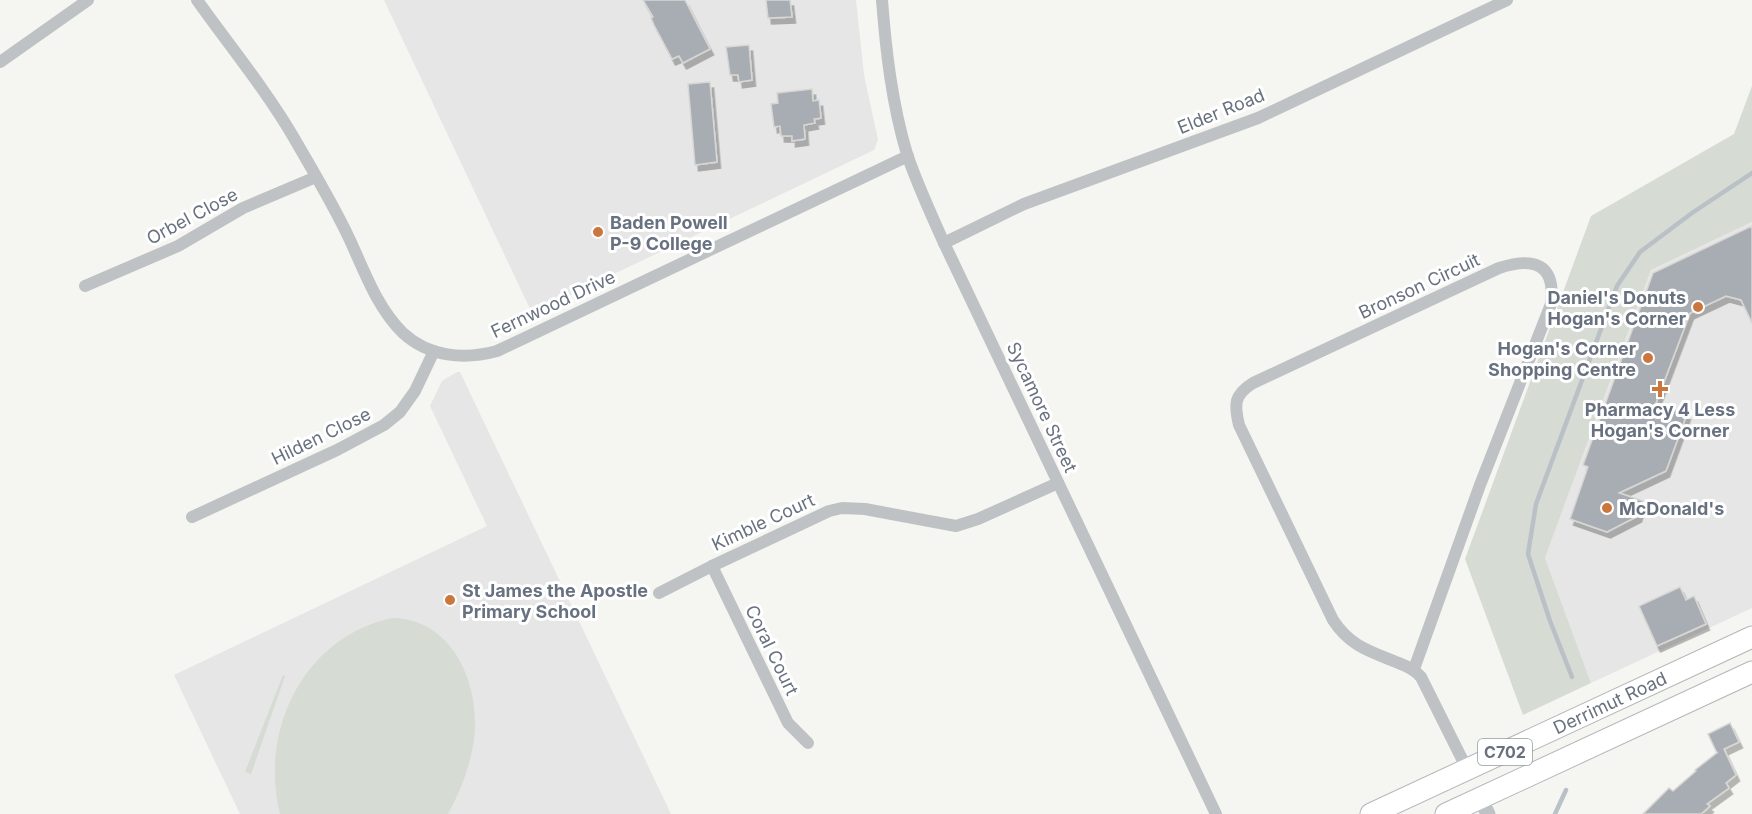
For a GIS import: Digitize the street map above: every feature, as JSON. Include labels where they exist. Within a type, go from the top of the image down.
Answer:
[{"type":"highway","name":"Derrimut Road","points":[[1371,814],[1752,637]]},
{"type":"highway","name":"Derrimut Road","points":[[1446,814],[1484,806],[1654,718],[1752,672]]},
{"type":"highway","points":[[1639,689],[1654,718]]},
{"type":"highway","points":[[1467,769],[1484,806]]},
{"type":"street","points":[[0,62],[88,0]]},
{"type":"street","name":"Fernwood Drive","points":[[197,0],[293,136],[386,313],[404,333],[434,351],[460,357],[476,357],[497,351],[908,156]]},
{"type":"street","name":"Sycamore Street","points":[[882,0],[886,52],[894,104],[908,156],[944,243],[1216,814]]},
{"type":"street","name":"Elder Road","points":[[944,243],[1024,204],[1258,118],[1507,0]]},
{"type":"street","name":"Orbel Close","points":[[85,286],[178,246],[243,208],[316,177]]},
{"type":"street","name":"Bronson Circuit","points":[[1523,262],[1535,264],[1550,277],[1553,287],[1551,304],[1480,485],[1414,669],[1359,646],[1341,632],[1333,620],[1239,425],[1235,411],[1237,399],[1242,390],[1252,383],[1499,268],[1523,262]]},
{"type":"street","name":"Hilden Close","points":[[192,517],[337,450],[384,425],[400,412],[416,391],[434,351]]},
{"type":"street","name":"Kimble Court","points":[[659,593],[810,519],[842,508],[865,509],[956,526],[978,519],[1058,483]]},
{"type":"street","name":"Coral Court","points":[[712,566],[788,723],[808,743]]},
{"type":"street","points":[[1414,669],[1426,684],[1467,769]]},
{"type":"shaded area","name":"Baden Powell P-9 College","points":[[384,0],[856,0],[864,75],[878,140],[874,150],[532,313]]},
{"type":"shaded area","points":[[1752,86],[1752,222],[1651,270],[1545,558],[1591,683],[1523,715],[1465,559],[1591,216],[1734,134]]},
{"type":"shaded area","points":[[1752,222],[1752,608],[1591,683],[1545,558],[1651,270]]},
{"type":"shaded area","name":"St James the Apostle Primary School","points":[[460,372],[671,814],[240,814],[174,675],[487,526],[430,406],[442,381]]},
{"type":"shaded area","points":[[392,618],[414,621],[432,630],[447,643],[459,659],[473,698],[474,740],[465,776],[448,814],[280,814],[275,782],[276,751],[283,720],[295,692],[312,666],[334,645],[361,628]]},
{"type":"shaded area","points":[[283,675],[285,676],[251,774],[245,772]]},
{"type":"building","points":[[643,0],[685,0],[710,49],[683,63],[679,56],[672,59]]},
{"type":"building","points":[[766,0],[790,0],[792,17],[768,18]]},
{"type":"building","points":[[749,45],[752,80],[739,82],[738,75],[730,75],[726,47]]},
{"type":"building","points":[[710,82],[717,162],[695,165],[688,84]]},
{"type":"building","points":[[812,89],[813,101],[819,100],[821,118],[814,119],[815,123],[804,125],[805,139],[792,141],[792,136],[781,136],[780,126],[774,127],[771,104],[778,103],[777,93]]},
{"type":"building","name":"Hogan's Corner Shopping Centre","points":[[1752,226],[1752,323],[1741,300],[1726,296],[1690,313],[1656,403],[1687,414],[1666,471],[1619,493],[1643,501],[1638,516],[1607,532],[1570,519],[1588,467],[1583,465],[1653,273]]},
{"type":"building","points":[[1680,587],[1686,600],[1694,596],[1706,624],[1657,646],[1639,606]]},
{"type":"building","points":[[1730,723],[1739,742],[1724,749],[1736,775],[1726,783],[1729,788],[1707,804],[1710,806],[1701,814],[1643,814],[1669,788],[1673,791],[1717,753],[1708,734]]},
{"type":"waterway","points":[[1572,677],[1550,621],[1528,554],[1536,504],[1617,286],[1640,252],[1692,213],[1752,173]]},
{"type":"waterway","points":[[1555,814],[1566,790]]},
{"type":"place","name":"Baden Powell P-9 College","points":[[598,232]]},
{"type":"place","name":"Daniel's Donuts Hogan's Corner","points":[[1698,307]]},
{"type":"place","name":"Hogan's Corner Shopping Centre","points":[[1648,358]]},
{"type":"place","name":"Pharmacy 4 Less Hogan's Corner","points":[[1660,389]]},
{"type":"place","name":"McDonald's","points":[[1607,508]]},
{"type":"place","name":"St James the Apostle Primary School","points":[[450,600]]}]
